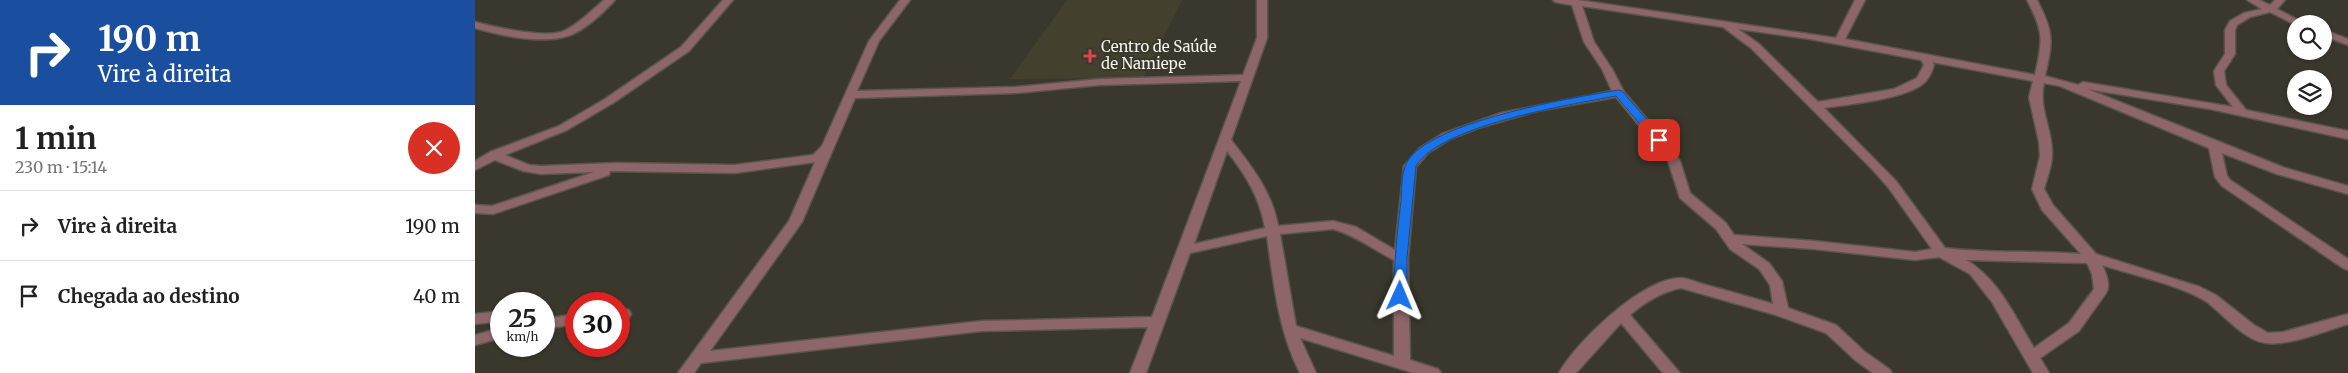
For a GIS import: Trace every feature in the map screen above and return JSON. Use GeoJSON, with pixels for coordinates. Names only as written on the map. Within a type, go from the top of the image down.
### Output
{"type":"FeatureCollection","features":[{"type":"Feature","properties":{"kind":"street"},"geometry":{"type":"LineString","coordinates":[[475,25],[504,33],[559,35],[573,29],[610,0]]}},
{"type":"Feature","properties":{"kind":"street"},"geometry":{"type":"LineString","coordinates":[[475,166],[495,155],[563,128],[609,101],[685,49],[728,0]]}},
{"type":"Feature","properties":{"kind":"street"},"geometry":{"type":"LineString","coordinates":[[686,373],[795,222],[874,41],[905,0]]}},
{"type":"Feature","properties":{"kind":"street"},"geometry":{"type":"LineString","coordinates":[[1138,373],[1226,140],[1262,38],[1262,0]]}},
{"type":"Feature","properties":{"kind":"street"},"geometry":{"type":"LineString","coordinates":[[1558,0],[1839,41],[2039,79],[2141,93],[2348,135]]}},
{"type":"Feature","properties":{"kind":"street"},"geometry":{"type":"LineString","coordinates":[[1597,6],[1609,0]]}},
{"type":"Feature","properties":{"kind":"street"},"geometry":{"type":"LineString","coordinates":[[1839,41],[1860,0]]}},
{"type":"Feature","properties":{"kind":"street"},"geometry":{"type":"LineString","coordinates":[[2031,357],[2075,327],[2101,290],[2099,274],[2091,258],[2047,206],[2038,189],[2045,156],[2044,136],[2037,117],[2035,97],[2047,44],[2046,31],[2032,0]]}},
{"type":"Feature","properties":{"kind":"street"},"geometry":{"type":"LineString","coordinates":[[2251,0],[2287,17]]}},
{"type":"Feature","properties":{"kind":"street"},"geometry":{"type":"LineString","coordinates":[[2241,112],[2221,85],[2219,71],[2230,54],[2233,23],[2239,18],[2272,9],[2280,0]]}},
{"type":"Feature","properties":{"kind":"street"},"geometry":{"type":"LineString","coordinates":[[1576,3],[1589,42],[1607,69],[1619,93],[1674,161],[1685,195],[1721,226],[1729,240],[1764,266],[1777,284],[1781,311]]}},
{"type":"Feature","properties":{"kind":"street"},"geometry":{"type":"LineString","coordinates":[[1728,25],[1755,46],[1892,184],[1941,252],[1975,271],[1997,299],[2041,373]]}},
{"type":"Feature","properties":{"kind":"street"},"geometry":{"type":"LineString","coordinates":[[2332,36],[2348,42]]}},
{"type":"Feature","properties":{"kind":"street"},"geometry":{"type":"LineString","coordinates":[[1815,106],[1893,92],[1911,86],[1921,80],[1927,73],[1929,65],[1925,58]]}},
{"type":"Feature","properties":{"kind":"street"},"geometry":{"type":"LineString","coordinates":[[849,95],[1016,90],[1099,82],[1248,78]]}},
{"type":"Feature","properties":{"kind":"street"},"geometry":{"type":"LineString","coordinates":[[2063,82],[2215,146],[2281,171],[2348,190]]}},
{"type":"Feature","properties":{"kind":"street"},"geometry":{"type":"LineString","coordinates":[[1402,364],[1401,258],[1410,166],[1417,156],[1424,150],[1455,134],[1511,115],[1544,106],[1619,93]]}},
{"type":"Feature","properties":{"kind":"street"},"geometry":{"type":"LineString","coordinates":[[495,155],[533,170],[617,167],[757,168],[817,158],[830,139]]}},
{"type":"Feature","properties":{"kind":"street"},"geometry":{"type":"LineString","coordinates":[[1226,140],[1261,192],[1270,216],[1280,287],[1297,355],[1308,373]]}},
{"type":"Feature","properties":{"kind":"street"},"geometry":{"type":"LineString","coordinates":[[2215,146],[2221,177],[2226,184],[2348,265]]}},
{"type":"Feature","properties":{"kind":"street"},"geometry":{"type":"LineString","coordinates":[[475,209],[493,210],[507,206],[617,167]]}},
{"type":"Feature","properties":{"kind":"street"},"geometry":{"type":"LineString","coordinates":[[1185,250],[1272,231],[1342,226],[1401,258]]}},
{"type":"Feature","properties":{"kind":"street"},"geometry":{"type":"LineString","coordinates":[[1729,240],[1814,244],[1915,256],[1941,252],[1978,256],[2091,258],[2153,275],[2195,290],[2211,298],[2249,329],[2266,338],[2283,337],[2348,319]]}},
{"type":"Feature","properties":{"kind":"street"},"geometry":{"type":"LineString","coordinates":[[1567,373],[1603,331],[1621,314],[1642,298],[1672,283],[1681,283],[1781,311],[1831,329],[1860,356],[1884,373]]}},
{"type":"Feature","properties":{"kind":"street"},"geometry":{"type":"LineString","coordinates":[[1621,314],[1672,373]]}},
{"type":"Feature","properties":{"kind":"street"},"geometry":{"type":"LineString","coordinates":[[475,319],[490,317]]}},
{"type":"Feature","properties":{"kind":"street"},"geometry":{"type":"LineString","coordinates":[[698,358],[982,326],[1158,322]]}},
{"type":"Feature","properties":{"kind":"street"},"geometry":{"type":"LineString","coordinates":[[1291,330],[1433,373]]}},
{"type":"Feature","properties":{"kind":"street"},"geometry":{"type":"LineString","coordinates":[[475,340],[490,334]]}},
{"type":"Feature","properties":{"kind":"shaded area","name":"Centro de Saúde de Namiepe"},"geometry":{"type":"Polygon","coordinates":[[[1067,0],[1182,0],[1143,78],[1010,79],[1067,0]]]}},
{"type":"Feature","properties":{"kind":"place","name":"Centro de Saúde de Namiepe"},"geometry":{"type":"Point","coordinates":[1090,56]}},
{"type":"Feature","properties":{"kind":"route"},"geometry":{"type":"LineString","coordinates":[[1400,296],[1401,258],[1410,166],[1417,156],[1430,146],[1482,123],[1544,106],[1619,93],[1638,118],[1659,140]]}}]}
